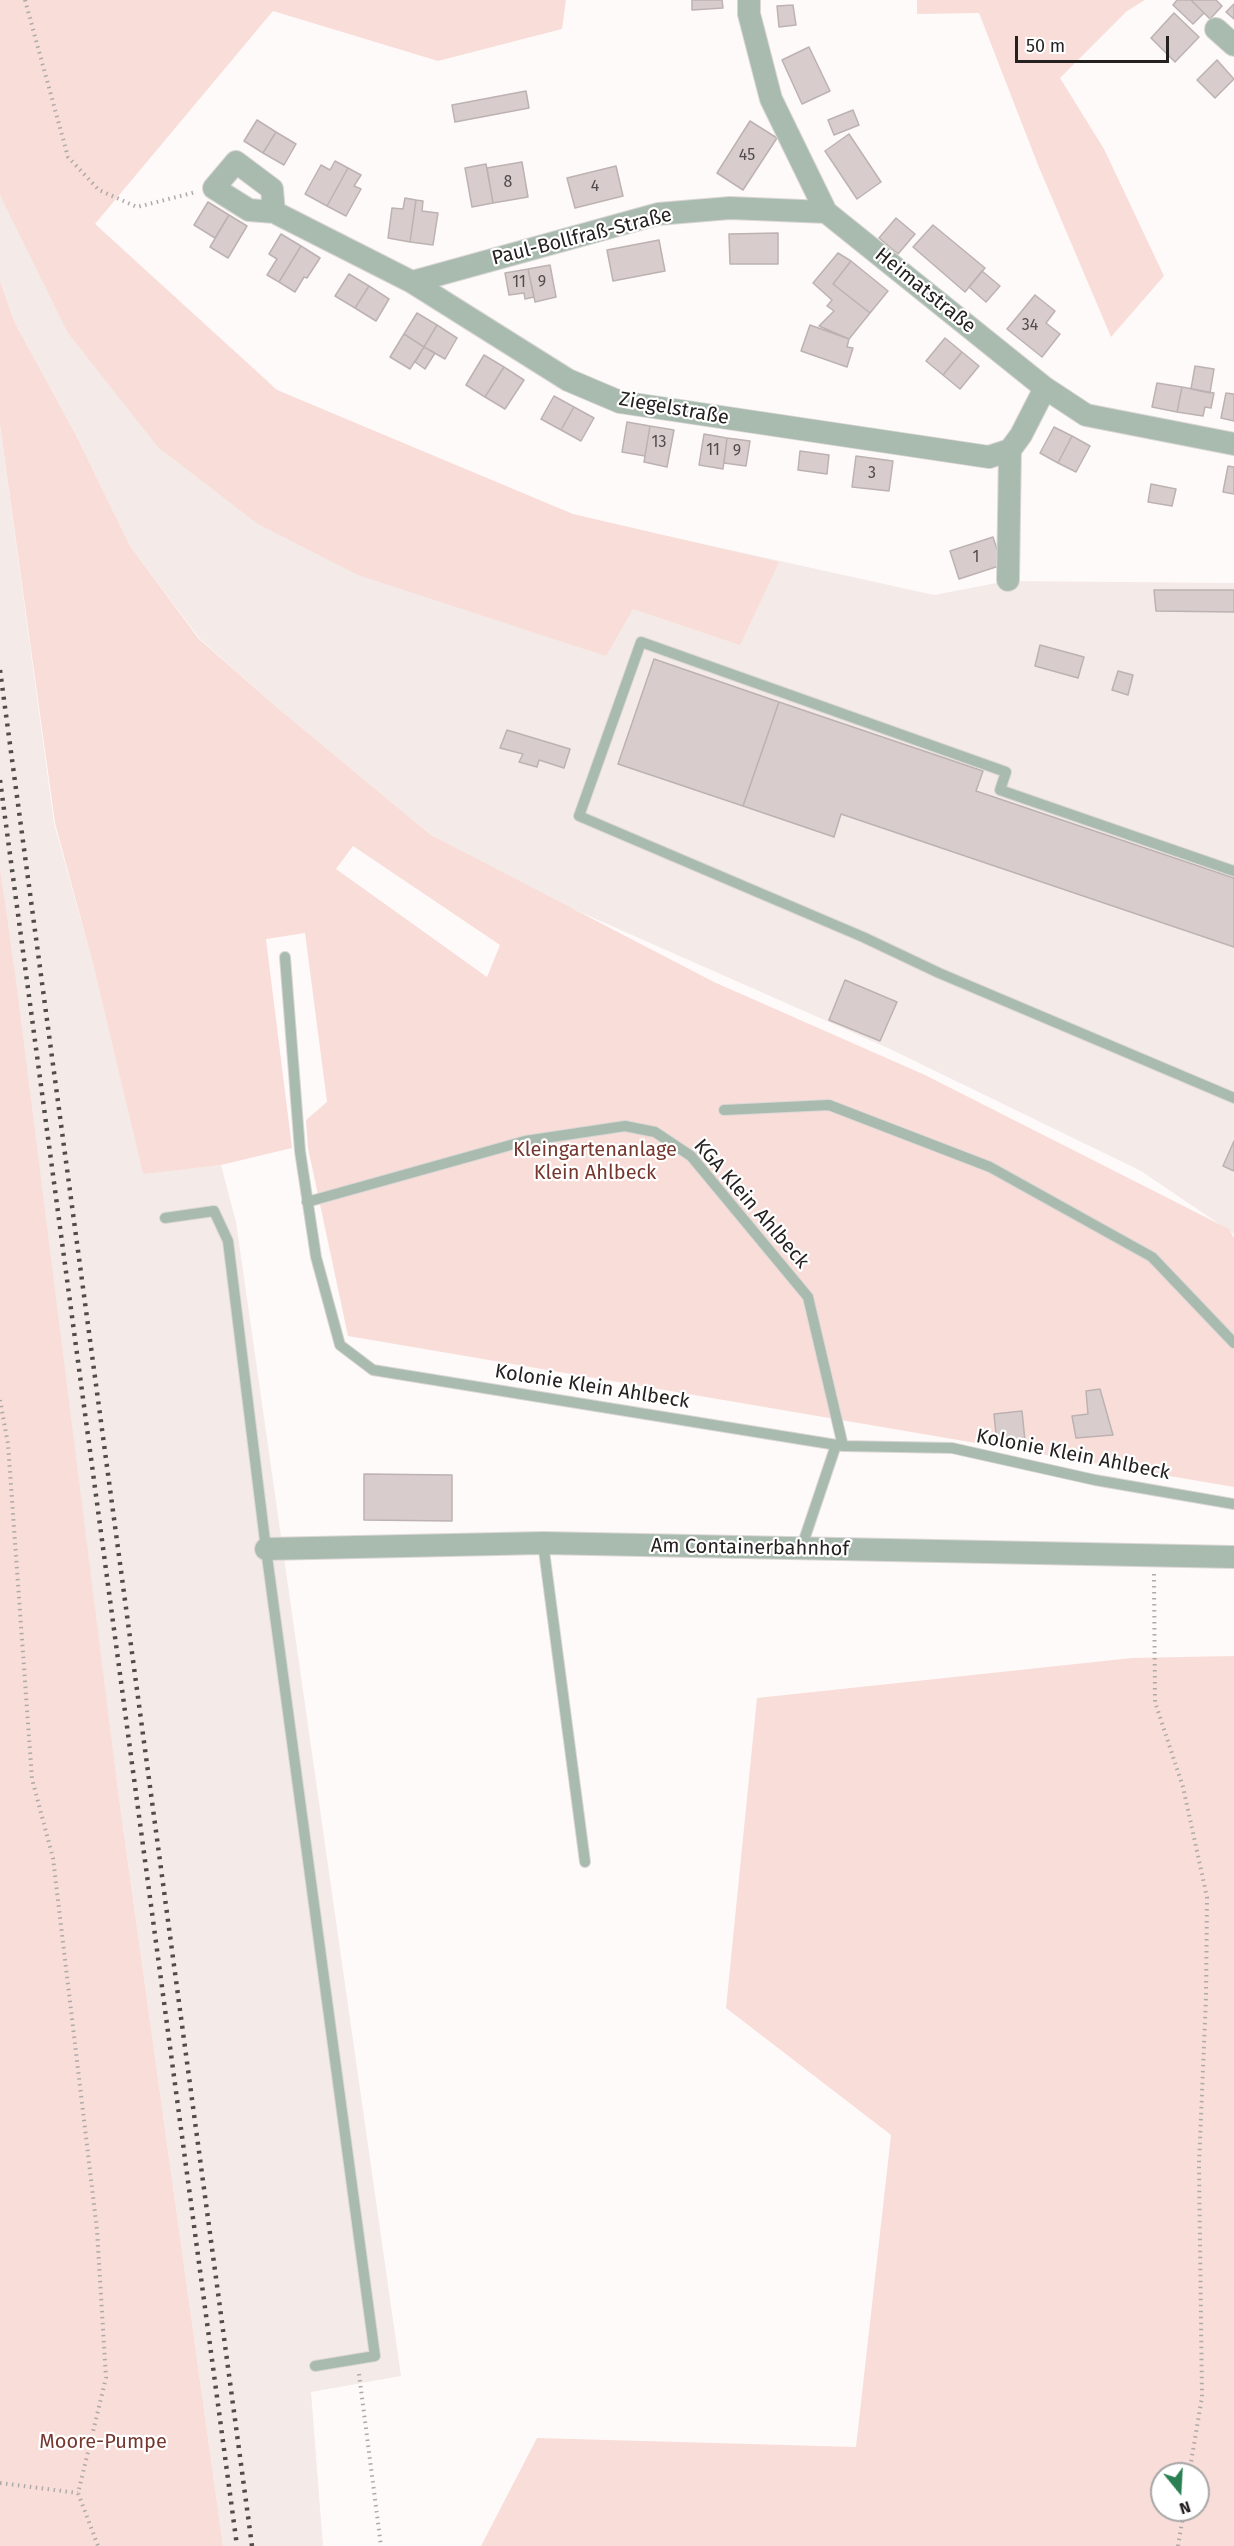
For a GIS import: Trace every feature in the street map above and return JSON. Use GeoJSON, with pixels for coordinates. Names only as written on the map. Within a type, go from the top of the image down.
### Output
{"type":"FeatureCollection","features":[{"type":"Feature","properties":{"kind":"street","name":"Heimatstraße"},"geometry":{"type":"LineString","coordinates":[[749,0],[750,14],[771,99],[826,212],[1045,388],[1086,415],[1234,444]]}},
{"type":"Feature","properties":{"kind":"street"},"geometry":{"type":"LineString","coordinates":[[1216,29],[1234,45]]}},
{"type":"Feature","properties":{"kind":"street"},"geometry":{"type":"LineString","coordinates":[[214,188],[236,162],[272,189],[274,212]]}},
{"type":"Feature","properties":{"kind":"street","name":"Ziegelstraße"},"geometry":{"type":"LineString","coordinates":[[214,188],[249,210],[274,212],[412,282],[568,380],[620,402],[989,457],[1010,450]]}},
{"type":"Feature","properties":{"kind":"street","name":"Paul-Bollfraß-Straße"},"geometry":{"type":"LineString","coordinates":[[412,282],[658,214],[730,208],[826,212]]}},
{"type":"Feature","properties":{"kind":"street"},"geometry":{"type":"LineString","coordinates":[[1008,580],[1010,450],[1021,435],[1045,388]]}},
{"type":"Feature","properties":{"kind":"street","name":"Am Containerbahnhof"},"geometry":{"type":"LineString","coordinates":[[266,1549],[543,1543],[1234,1557]]}},
{"type":"Feature","properties":{"kind":"lane"},"geometry":{"type":"LineString","coordinates":[[1234,871],[1000,790],[1006,772],[641,642],[579,816],[863,937],[939,974],[1234,1098]]}},
{"type":"Feature","properties":{"kind":"lane","name":"Kolonie Klein Ahlbeck"},"geometry":{"type":"LineString","coordinates":[[285,957],[300,1150],[316,1257],[340,1345],[373,1370],[840,1445],[952,1448],[1095,1480],[1234,1504]]}},
{"type":"Feature","properties":{"kind":"lane"},"geometry":{"type":"LineString","coordinates":[[724,1110],[829,1105],[990,1167],[1152,1257],[1234,1342]]}},
{"type":"Feature","properties":{"kind":"lane","name":"KGA Klein Ahlbeck"},"geometry":{"type":"LineString","coordinates":[[308,1202],[525,1141],[625,1126],[655,1132],[691,1156],[808,1297],[840,1445]]}},
{"type":"Feature","properties":{"kind":"lane"},"geometry":{"type":"LineString","coordinates":[[165,1218],[214,1211],[228,1241],[266,1549],[375,2356],[315,2366]]}},
{"type":"Feature","properties":{"kind":"lane"},"geometry":{"type":"LineString","coordinates":[[801,1549],[840,1445]]}},
{"type":"Feature","properties":{"kind":"lane"},"geometry":{"type":"LineString","coordinates":[[543,1543],[585,1863]]}},
{"type":"Feature","properties":{"kind":"path"},"geometry":{"type":"LineString","coordinates":[[25,0],[68,156],[99,190],[137,207],[214,188]]}},
{"type":"Feature","properties":{"kind":"path"},"geometry":{"type":"LineString","coordinates":[[0,1400],[8,1444],[32,1779],[53,1858],[97,2230],[106,2378],[78,2493],[98,2546]]}},
{"type":"Feature","properties":{"kind":"path"},"geometry":{"type":"LineString","coordinates":[[1154,1555],[1155,1702],[1184,1788],[1207,1897],[1206,1997],[1199,2164],[1202,2397],[1192,2462]]}},
{"type":"Feature","properties":{"kind":"path"},"geometry":{"type":"LineString","coordinates":[[357,2359],[381,2546]]}},
{"type":"Feature","properties":{"kind":"path"},"geometry":{"type":"LineString","coordinates":[[0,2483],[78,2493]]}},
{"type":"Feature","properties":{"kind":"path"},"geometry":{"type":"LineString","coordinates":[[1178,2546],[1182,2522]]}},
{"type":"Feature","properties":{"kind":"shaded area"},"geometry":{"type":"Polygon","coordinates":[[[0,190],[95,224],[277,390],[572,515],[934,595],[1007,581],[1234,583],[1234,1234],[1141,1171],[890,1049],[555,901],[431,835],[280,710],[200,639],[130,546],[76,435],[15,323],[0,281],[0,190]]]}},
{"type":"Feature","properties":{"kind":"shaded area"},"geometry":{"type":"Polygon","coordinates":[[[0,425],[54,823],[93,964],[143,1173],[221,1165],[236,1222],[401,2376],[311,2392],[323,2546],[223,2546],[119,1798],[0,868],[0,425]]]}},
{"type":"Feature","properties":{"kind":"green space"},"geometry":{"type":"Polygon","coordinates":[[[0,0],[566,0],[562,29],[438,61],[273,11],[95,224],[277,390],[573,514],[779,562],[740,645],[633,609],[606,656],[358,575],[258,524],[158,447],[68,333],[0,195],[0,0]]]}},
{"type":"Feature","properties":{"kind":"green space"},"geometry":{"type":"Polygon","coordinates":[[[917,0],[1145,0],[1127,11],[1060,78],[1104,149],[1164,276],[1111,337],[1038,165],[979,13],[917,14],[917,0]]]}},
{"type":"Feature","properties":{"kind":"green space","name":"Kleingartenanlage Klein Ahlbeck"},"geometry":{"type":"Polygon","coordinates":[[[0,281],[15,323],[76,435],[130,546],[199,639],[280,710],[431,835],[714,982],[925,1075],[1229,1229],[1234,1238],[1234,1487],[348,1336],[308,1148],[306,1120],[327,1102],[305,933],[266,939],[292,1148],[221,1165],[143,1174],[93,964],[55,823],[0,425],[0,281]],[[353,846],[336,869],[487,977],[500,945],[353,846]]]}},
{"type":"Feature","properties":{"kind":"green space","name":"Moore-Pumpe"},"geometry":{"type":"Polygon","coordinates":[[[0,868],[119,1798],[223,2546],[0,2546],[0,868]]]}},
{"type":"Feature","properties":{"kind":"green space"},"geometry":{"type":"Polygon","coordinates":[[[1234,1656],[1234,2546],[481,2546],[537,2438],[856,2447],[891,2135],[726,2008],[757,1698],[1132,1658],[1234,1656]]]}},
{"type":"Feature","properties":{"kind":"building"},"geometry":{"type":"Polygon","coordinates":[[[692,0],[722,0],[723,8],[692,10],[692,0]]]}},
{"type":"Feature","properties":{"kind":"building"},"geometry":{"type":"Polygon","coordinates":[[[1177,0],[1191,0],[1204,13],[1193,24],[1173,5],[1177,0]]]}},
{"type":"Feature","properties":{"kind":"building"},"geometry":{"type":"Polygon","coordinates":[[[1191,0],[1216,0],[1222,6],[1210,19],[1191,0]]]}},
{"type":"Feature","properties":{"kind":"building"},"geometry":{"type":"Polygon","coordinates":[[[1234,4],[1234,19],[1226,12],[1234,4]]]}},
{"type":"Feature","properties":{"kind":"building"},"geometry":{"type":"Polygon","coordinates":[[[793,5],[796,25],[779,27],[777,6],[793,5]]]}},
{"type":"Feature","properties":{"kind":"building"},"geometry":{"type":"Polygon","coordinates":[[[1174,13],[1199,37],[1175,62],[1151,38],[1174,13]]]}},
{"type":"Feature","properties":{"kind":"building"},"geometry":{"type":"Polygon","coordinates":[[[809,47],[830,91],[802,104],[782,60],[809,47]]]}},
{"type":"Feature","properties":{"kind":"building"},"geometry":{"type":"Polygon","coordinates":[[[1217,60],[1234,79],[1215,98],[1197,80],[1217,60]]]}},
{"type":"Feature","properties":{"kind":"building"},"geometry":{"type":"Polygon","coordinates":[[[526,91],[529,108],[455,122],[452,105],[526,91]]]}},
{"type":"Feature","properties":{"kind":"building"},"geometry":{"type":"Polygon","coordinates":[[[853,110],[859,125],[834,135],[828,120],[853,110]]]}},
{"type":"Feature","properties":{"kind":"building"},"geometry":{"type":"Polygon","coordinates":[[[257,120],[276,132],[263,153],[244,141],[257,120]]]}},
{"type":"Feature","properties":{"kind":"building"},"geometry":{"type":"Polygon","coordinates":[[[750,121],[777,138],[743,190],[717,173],[750,121]]]}},
{"type":"Feature","properties":{"kind":"building"},"geometry":{"type":"Polygon","coordinates":[[[276,132],[296,144],[284,165],[263,153],[276,132]]]}},
{"type":"Feature","properties":{"kind":"building"},"geometry":{"type":"Polygon","coordinates":[[[849,134],[881,182],[857,199],[825,151],[849,134]]]}},
{"type":"Feature","properties":{"kind":"building"},"geometry":{"type":"Polygon","coordinates":[[[335,161],[348,168],[327,206],[305,194],[321,165],[330,170],[335,161]]]}},
{"type":"Feature","properties":{"kind":"building"},"geometry":{"type":"Polygon","coordinates":[[[522,162],[528,197],[493,203],[487,168],[522,162]]]}},
{"type":"Feature","properties":{"kind":"building"},"geometry":{"type":"Polygon","coordinates":[[[486,164],[493,203],[472,207],[465,168],[486,164]]]}},
{"type":"Feature","properties":{"kind":"building"},"geometry":{"type":"Polygon","coordinates":[[[616,166],[623,196],[575,208],[567,178],[616,166]]]}},
{"type":"Feature","properties":{"kind":"building"},"geometry":{"type":"Polygon","coordinates":[[[348,168],[361,175],[354,186],[361,189],[346,216],[327,206],[348,168]]]}},
{"type":"Feature","properties":{"kind":"building"},"geometry":{"type":"Polygon","coordinates":[[[405,198],[416,200],[410,242],[388,238],[392,208],[403,209],[405,198]]]}},
{"type":"Feature","properties":{"kind":"building"},"geometry":{"type":"Polygon","coordinates":[[[416,200],[423,201],[422,211],[438,213],[433,245],[410,242],[416,200]]]}},
{"type":"Feature","properties":{"kind":"building"},"geometry":{"type":"Polygon","coordinates":[[[208,202],[229,215],[215,238],[194,225],[208,202]]]}},
{"type":"Feature","properties":{"kind":"building"},"geometry":{"type":"Polygon","coordinates":[[[229,215],[247,226],[228,258],[210,247],[229,215]]]}},
{"type":"Feature","properties":{"kind":"building"},"geometry":{"type":"Polygon","coordinates":[[[896,218],[915,234],[898,254],[879,238],[896,218]]]}},
{"type":"Feature","properties":{"kind":"building"},"geometry":{"type":"Polygon","coordinates":[[[933,225],[985,268],[965,292],[913,247],[933,225]]]}},
{"type":"Feature","properties":{"kind":"building"},"geometry":{"type":"Polygon","coordinates":[[[778,233],[778,264],[730,264],[729,234],[778,233]]]}},
{"type":"Feature","properties":{"kind":"building"},"geometry":{"type":"Polygon","coordinates":[[[281,234],[301,246],[279,282],[267,275],[277,259],[269,254],[281,234]]]}},
{"type":"Feature","properties":{"kind":"building"},"geometry":{"type":"Polygon","coordinates":[[[659,240],[665,271],[613,281],[607,250],[659,240]]]}},
{"type":"Feature","properties":{"kind":"building"},"geometry":{"type":"Polygon","coordinates":[[[301,246],[320,258],[295,292],[279,282],[301,246]]]}},
{"type":"Feature","properties":{"kind":"building"},"geometry":{"type":"Polygon","coordinates":[[[838,253],[851,261],[833,284],[870,313],[849,339],[819,326],[834,311],[827,306],[832,300],[813,283],[838,253]]]}},
{"type":"Feature","properties":{"kind":"building"},"geometry":{"type":"Polygon","coordinates":[[[851,261],[888,291],[870,313],[833,284],[851,261]]]}},
{"type":"Feature","properties":{"kind":"building"},"geometry":{"type":"Polygon","coordinates":[[[550,265],[556,297],[535,302],[528,269],[550,265]]]}},
{"type":"Feature","properties":{"kind":"building"},"geometry":{"type":"Polygon","coordinates":[[[528,269],[534,297],[525,299],[524,293],[509,295],[505,273],[528,269]]]}},
{"type":"Feature","properties":{"kind":"building"},"geometry":{"type":"Polygon","coordinates":[[[982,271],[1000,286],[986,302],[969,287],[982,271]]]}},
{"type":"Feature","properties":{"kind":"building"},"geometry":{"type":"Polygon","coordinates":[[[349,274],[369,286],[355,308],[335,296],[349,274]]]}},
{"type":"Feature","properties":{"kind":"building"},"geometry":{"type":"Polygon","coordinates":[[[369,286],[389,299],[376,321],[355,308],[369,286]]]}},
{"type":"Feature","properties":{"kind":"building"},"geometry":{"type":"Polygon","coordinates":[[[1035,295],[1055,311],[1046,323],[1060,334],[1042,357],[1007,329],[1035,295]]]}},
{"type":"Feature","properties":{"kind":"building"},"geometry":{"type":"Polygon","coordinates":[[[417,313],[437,325],[424,347],[404,334],[417,313]]]}},
{"type":"Feature","properties":{"kind":"building"},"geometry":{"type":"Polygon","coordinates":[[[437,325],[457,338],[445,359],[424,347],[437,325]]]}},
{"type":"Feature","properties":{"kind":"building"},"geometry":{"type":"Polygon","coordinates":[[[810,325],[849,339],[847,347],[853,348],[847,367],[801,351],[810,325]]]}},
{"type":"Feature","properties":{"kind":"building"},"geometry":{"type":"Polygon","coordinates":[[[404,334],[424,347],[410,369],[390,357],[404,334]]]}},
{"type":"Feature","properties":{"kind":"building"},"geometry":{"type":"Polygon","coordinates":[[[945,338],[962,352],[943,375],[926,361],[945,338]]]}},
{"type":"Feature","properties":{"kind":"building"},"geometry":{"type":"Polygon","coordinates":[[[424,347],[435,353],[425,369],[415,362],[424,347]]]}},
{"type":"Feature","properties":{"kind":"building"},"geometry":{"type":"Polygon","coordinates":[[[962,352],[979,366],[960,389],[943,375],[962,352]]]}},
{"type":"Feature","properties":{"kind":"building"},"geometry":{"type":"Polygon","coordinates":[[[484,355],[504,367],[485,397],[466,385],[484,355]]]}},
{"type":"Feature","properties":{"kind":"building"},"geometry":{"type":"Polygon","coordinates":[[[1195,366],[1214,369],[1210,393],[1191,389],[1195,366]]]}},
{"type":"Feature","properties":{"kind":"building"},"geometry":{"type":"Polygon","coordinates":[[[504,367],[524,380],[505,409],[485,397],[504,367]]]}},
{"type":"Feature","properties":{"kind":"building"},"geometry":{"type":"Polygon","coordinates":[[[1157,383],[1182,387],[1177,412],[1152,407],[1157,383]]]}},
{"type":"Feature","properties":{"kind":"building"},"geometry":{"type":"Polygon","coordinates":[[[1182,387],[1214,393],[1211,408],[1205,407],[1203,416],[1177,412],[1182,387]]]}},
{"type":"Feature","properties":{"kind":"building"},"geometry":{"type":"Polygon","coordinates":[[[1226,393],[1234,394],[1234,421],[1221,418],[1226,393]]]}},
{"type":"Feature","properties":{"kind":"building"},"geometry":{"type":"Polygon","coordinates":[[[554,396],[574,407],[561,430],[541,419],[554,396]]]}},
{"type":"Feature","properties":{"kind":"building"},"geometry":{"type":"Polygon","coordinates":[[[574,407],[594,418],[581,441],[561,430],[574,407]]]}},
{"type":"Feature","properties":{"kind":"building"},"geometry":{"type":"Polygon","coordinates":[[[627,422],[650,426],[645,456],[622,452],[627,422]]]}},
{"type":"Feature","properties":{"kind":"building"},"geometry":{"type":"Polygon","coordinates":[[[650,426],[674,430],[667,467],[644,462],[650,426]]]}},
{"type":"Feature","properties":{"kind":"building"},"geometry":{"type":"Polygon","coordinates":[[[1054,427],[1072,436],[1058,463],[1040,453],[1054,427]]]}},
{"type":"Feature","properties":{"kind":"building"},"geometry":{"type":"Polygon","coordinates":[[[704,434],[727,438],[723,469],[699,465],[704,434]]]}},
{"type":"Feature","properties":{"kind":"building"},"geometry":{"type":"Polygon","coordinates":[[[1072,436],[1090,446],[1076,472],[1058,463],[1072,436]]]}},
{"type":"Feature","properties":{"kind":"building"},"geometry":{"type":"Polygon","coordinates":[[[727,438],[750,441],[746,466],[724,463],[727,438]]]}},
{"type":"Feature","properties":{"kind":"building"},"geometry":{"type":"Polygon","coordinates":[[[800,451],[829,455],[827,474],[798,470],[800,451]]]}},
{"type":"Feature","properties":{"kind":"building"},"geometry":{"type":"Polygon","coordinates":[[[856,456],[893,461],[889,491],[852,487],[856,456]]]}},
{"type":"Feature","properties":{"kind":"building"},"geometry":{"type":"Polygon","coordinates":[[[1228,466],[1234,467],[1234,494],[1223,492],[1228,466]]]}},
{"type":"Feature","properties":{"kind":"building"},"geometry":{"type":"Polygon","coordinates":[[[1151,484],[1176,489],[1172,506],[1148,502],[1151,484]]]}},
{"type":"Feature","properties":{"kind":"building"},"geometry":{"type":"Polygon","coordinates":[[[993,537],[1002,565],[959,579],[950,551],[993,537]]]}},
{"type":"Feature","properties":{"kind":"building"},"geometry":{"type":"Polygon","coordinates":[[[1154,590],[1234,590],[1234,612],[1156,611],[1154,590]]]}},
{"type":"Feature","properties":{"kind":"building"},"geometry":{"type":"Polygon","coordinates":[[[1040,645],[1084,657],[1078,678],[1035,666],[1040,645]]]}},
{"type":"Feature","properties":{"kind":"building"},"geometry":{"type":"Polygon","coordinates":[[[654,659],[779,702],[743,806],[618,764],[654,659]]]}},
{"type":"Feature","properties":{"kind":"building"},"geometry":{"type":"Polygon","coordinates":[[[1118,671],[1133,675],[1128,695],[1112,690],[1118,671]]]}},
{"type":"Feature","properties":{"kind":"building"},"geometry":{"type":"Polygon","coordinates":[[[779,702],[983,771],[976,791],[1234,878],[1234,947],[841,814],[834,837],[743,806],[779,702]]]}},
{"type":"Feature","properties":{"kind":"building"},"geometry":{"type":"Polygon","coordinates":[[[507,730],[570,749],[564,768],[539,760],[537,767],[519,762],[523,754],[500,748],[507,730]]]}},
{"type":"Feature","properties":{"kind":"building"},"geometry":{"type":"Polygon","coordinates":[[[845,980],[897,1002],[880,1041],[829,1020],[845,980]]]}},
{"type":"Feature","properties":{"kind":"building"},"geometry":{"type":"Polygon","coordinates":[[[1234,1141],[1234,1171],[1223,1166],[1234,1141]]]}},
{"type":"Feature","properties":{"kind":"building"},"geometry":{"type":"Polygon","coordinates":[[[1100,1389],[1113,1435],[1076,1438],[1072,1416],[1088,1414],[1086,1391],[1100,1389]]]}},
{"type":"Feature","properties":{"kind":"building"},"geometry":{"type":"Polygon","coordinates":[[[1022,1411],[1025,1441],[997,1444],[994,1414],[1022,1411]]]}},
{"type":"Feature","properties":{"kind":"building"},"geometry":{"type":"Polygon","coordinates":[[[364,1474],[452,1475],[452,1521],[364,1520],[364,1474]]]}},
{"type":"Feature","properties":{"kind":"railway"},"geometry":{"type":"LineString","coordinates":[[0,670],[252,2546]]}},
{"type":"Feature","properties":{"kind":"railway"},"geometry":{"type":"LineString","coordinates":[[0,780],[237,2546]]}}]}
